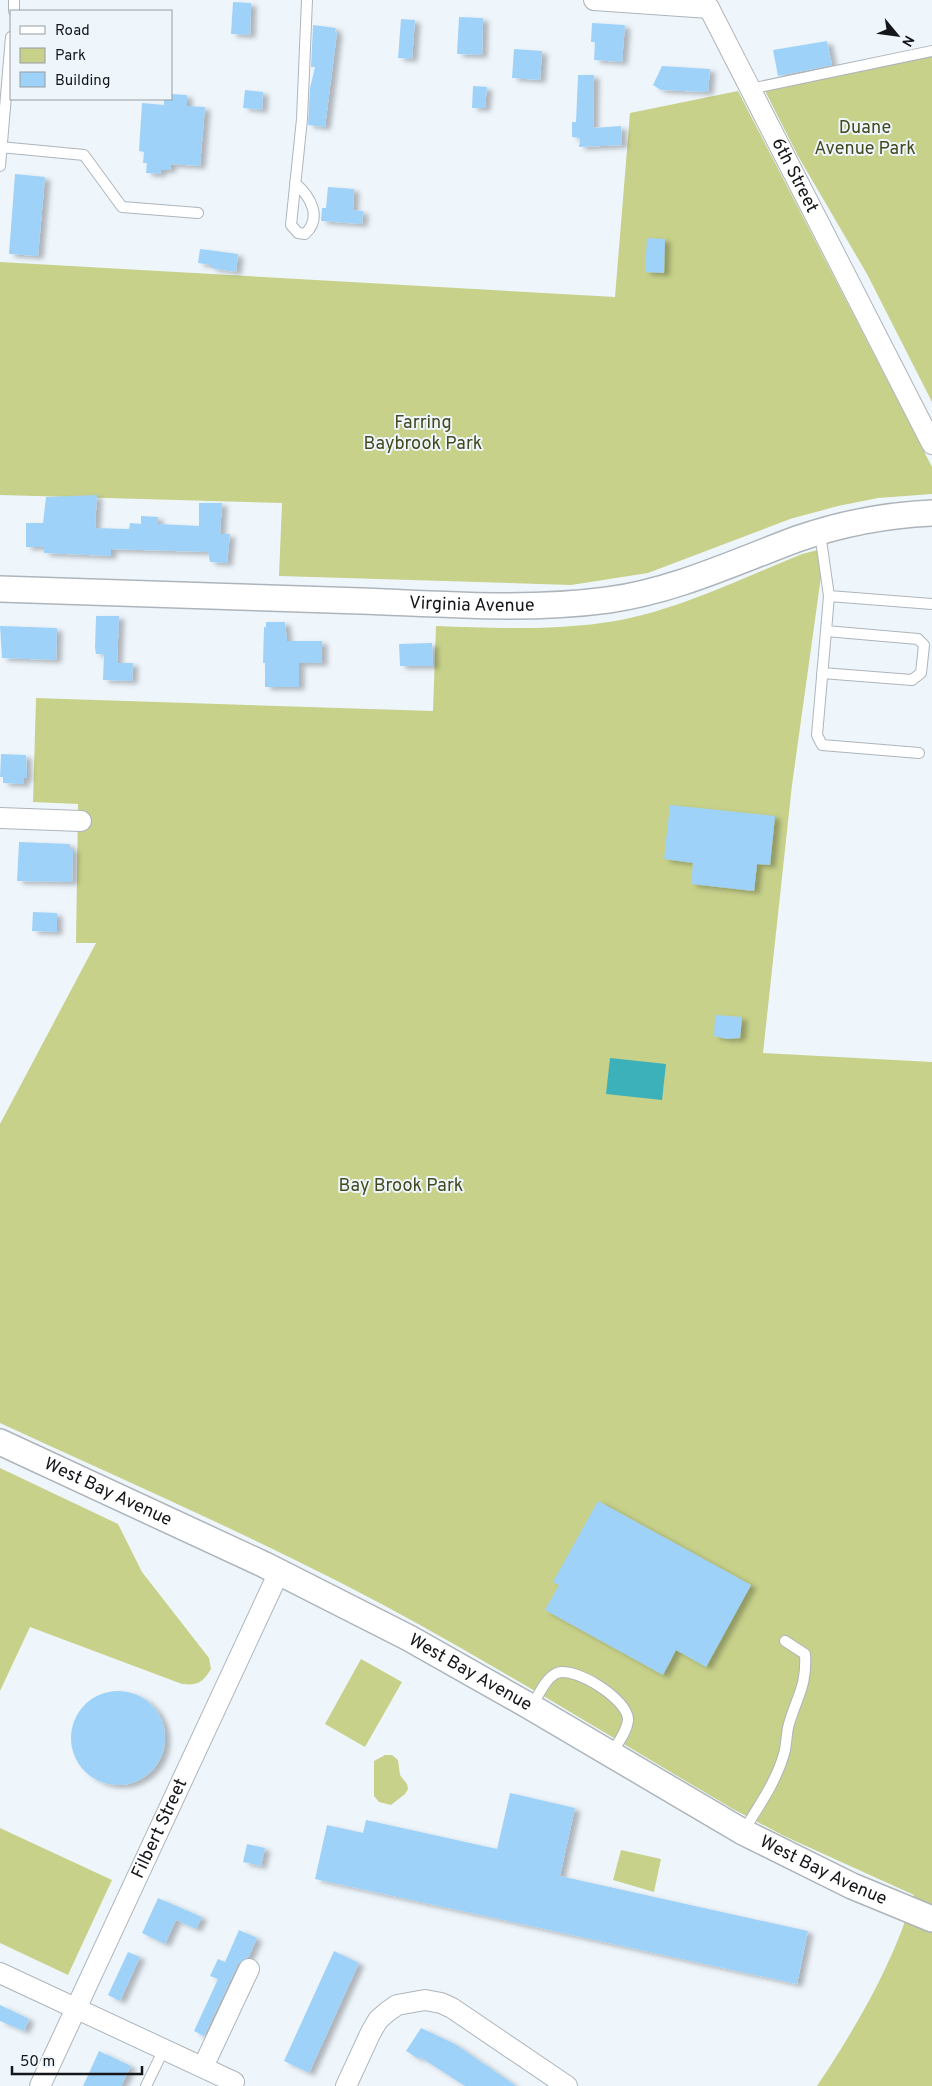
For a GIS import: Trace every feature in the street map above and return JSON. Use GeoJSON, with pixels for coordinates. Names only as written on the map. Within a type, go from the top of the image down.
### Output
{"type":"FeatureCollection","features":[{"type":"Feature","properties":{"kind":"street","name":"6th Street"},"geometry":{"type":"LineString","coordinates":[[594,0],[710,4],[750,89],[932,444]]}},
{"type":"Feature","properties":{"kind":"street","name":"Virginia Avenue"},"geometry":{"type":"LineString","coordinates":[[0,589],[457,604],[572,605],[611,600],[681,584],[820,533],[879,518],[932,513]]}},
{"type":"Feature","properties":{"kind":"street"},"geometry":{"type":"LineString","coordinates":[[0,818],[82,821]]}},
{"type":"Feature","properties":{"kind":"street","name":"West Bay Avenue"},"geometry":{"type":"LineString","coordinates":[[0,1442],[279,1572],[409,1638],[531,1707],[742,1832],[852,1886],[932,1919]]}},
{"type":"Feature","properties":{"kind":"street","name":"Filbert Street"},"geometry":{"type":"LineString","coordinates":[[40,2086],[279,1572]]}},
{"type":"Feature","properties":{"kind":"street"},"geometry":{"type":"LineString","coordinates":[[203,2067],[249,1969]]}},
{"type":"Feature","properties":{"kind":"street"},"geometry":{"type":"LineString","coordinates":[[0,1973],[234,2082]]}},
{"type":"Feature","properties":{"kind":"street"},"geometry":{"type":"LineString","coordinates":[[346,2086],[378,2020],[397,2005],[425,2000],[441,2003],[452,2008],[567,2086]]}},
{"type":"Feature","properties":{"kind":"lane"},"geometry":{"type":"LineString","coordinates":[[295,183],[302,119],[307,0]]}},
{"type":"Feature","properties":{"kind":"lane"},"geometry":{"type":"LineString","coordinates":[[0,166],[10,48]]}},
{"type":"Feature","properties":{"kind":"lane"},"geometry":{"type":"LineString","coordinates":[[750,89],[932,51]]}},
{"type":"Feature","properties":{"kind":"lane"},"geometry":{"type":"LineString","coordinates":[[1,147],[84,155],[122,207],[198,213]]}},
{"type":"Feature","properties":{"kind":"lane"},"geometry":{"type":"LineString","coordinates":[[820,533],[829,596],[817,735],[822,745],[919,753]]}},
{"type":"Feature","properties":{"kind":"lane"},"geometry":{"type":"LineString","coordinates":[[829,596],[932,604]]}},
{"type":"Feature","properties":{"kind":"lane"},"geometry":{"type":"LineString","coordinates":[[822,673],[912,680],[921,673],[924,646],[918,639],[826,631]]}},
{"type":"Feature","properties":{"kind":"lane"},"geometry":{"type":"LineString","coordinates":[[742,1832],[778,1772],[785,1752],[788,1725],[802,1692],[806,1671],[805,1654],[785,1641]]}},
{"type":"Feature","properties":{"kind":"lane"},"geometry":{"type":"LineString","coordinates":[[531,1707],[548,1680],[556,1673],[577,1674],[617,1698],[626,1707],[628,1719],[626,1730],[611,1754]]}},
{"type":"Feature","properties":{"kind":"lane"},"geometry":{"type":"LineString","coordinates":[[146,2086],[164,2049]]}},
{"type":"Feature","properties":{"kind":"green space","name":"Duane Avenue Park"},"geometry":{"type":"Polygon","coordinates":[[[932,56],[932,402],[867,274],[798,156],[763,87],[932,56]]]}},
{"type":"Feature","properties":{"kind":"green space","name":"Farring Baybrook Park"},"geometry":{"type":"Polygon","coordinates":[[[738,91],[932,467],[932,494],[878,498],[838,506],[790,519],[648,573],[571,585],[279,576],[282,503],[0,495],[0,262],[615,297],[630,113],[738,91]]]}},
{"type":"Feature","properties":{"kind":"green space","name":"Bay Brook Park"},"geometry":{"type":"Polygon","coordinates":[[[825,548],[792,785],[763,1053],[932,1062],[932,2086],[817,2086],[873,1994],[896,1946],[914,1895],[784,1836],[733,1809],[499,1670],[369,1597],[212,1520],[0,1423],[0,1124],[96,943],[76,943],[78,804],[33,802],[36,698],[433,711],[436,626],[548,628],[615,621],[663,609],[733,583],[802,554],[825,548]]]}},
{"type":"Feature","properties":{"kind":"green space"},"geometry":{"type":"Polygon","coordinates":[[[0,1468],[118,1524],[142,1572],[209,1658],[211,1669],[203,1680],[196,1684],[182,1684],[30,1627],[0,1691],[0,1468]]]}},
{"type":"Feature","properties":{"kind":"green space"},"geometry":{"type":"Polygon","coordinates":[[[361,1659],[402,1682],[365,1747],[325,1724],[361,1659]]]}},
{"type":"Feature","properties":{"kind":"green space"},"geometry":{"type":"Polygon","coordinates":[[[385,1755],[392,1755],[398,1760],[400,1775],[407,1784],[408,1789],[405,1794],[391,1805],[379,1802],[374,1796],[374,1761],[385,1755]]]}},
{"type":"Feature","properties":{"kind":"green space"},"geometry":{"type":"Polygon","coordinates":[[[0,1828],[112,1880],[68,1975],[0,1943],[0,1828]]]}},
{"type":"Feature","properties":{"kind":"green space"},"geometry":{"type":"Polygon","coordinates":[[[621,1850],[661,1859],[654,1892],[613,1880],[621,1850]]]}},
{"type":"Feature","properties":{"kind":"water"},"geometry":{"type":"Polygon","coordinates":[[[610,1058],[666,1064],[662,1100],[606,1094],[610,1058]]]}},
{"type":"Feature","properties":{"kind":"building"},"geometry":{"type":"Polygon","coordinates":[[[233,2],[251,3],[250,35],[231,34],[233,2]]]}},
{"type":"Feature","properties":{"kind":"building"},"geometry":{"type":"Polygon","coordinates":[[[459,17],[483,18],[482,55],[457,54],[459,17]]]}},
{"type":"Feature","properties":{"kind":"building"},"geometry":{"type":"Polygon","coordinates":[[[401,19],[415,20],[412,59],[398,58],[401,19]]]}},
{"type":"Feature","properties":{"kind":"building"},"geometry":{"type":"Polygon","coordinates":[[[592,23],[625,25],[622,62],[594,60],[595,42],[591,42],[592,23]]]}},
{"type":"Feature","properties":{"kind":"building"},"geometry":{"type":"Polygon","coordinates":[[[313,25],[336,28],[335,32],[337,32],[325,127],[308,125],[310,88],[315,67],[311,67],[313,25]]]}},
{"type":"Feature","properties":{"kind":"building"},"geometry":{"type":"Polygon","coordinates":[[[827,41],[832,65],[778,76],[773,50],[827,41]]]}},
{"type":"Feature","properties":{"kind":"building"},"geometry":{"type":"Polygon","coordinates":[[[514,49],[542,51],[540,80],[512,78],[514,49]]]}},
{"type":"Feature","properties":{"kind":"building"},"geometry":{"type":"Polygon","coordinates":[[[662,66],[710,69],[708,92],[661,90],[653,85],[662,66]]]}},
{"type":"Feature","properties":{"kind":"building"},"geometry":{"type":"Polygon","coordinates":[[[578,75],[594,75],[593,128],[621,126],[622,145],[579,147],[580,138],[572,137],[572,122],[576,122],[578,75]]]}},
{"type":"Feature","properties":{"kind":"building"},"geometry":{"type":"Polygon","coordinates":[[[473,86],[487,87],[485,108],[472,108],[473,86]]]}},
{"type":"Feature","properties":{"kind":"building"},"geometry":{"type":"Polygon","coordinates":[[[245,90],[263,92],[262,110],[243,108],[245,90]]]}},
{"type":"Feature","properties":{"kind":"building"},"geometry":{"type":"Polygon","coordinates":[[[172,94],[187,95],[187,106],[205,107],[200,166],[171,164],[170,170],[161,170],[160,174],[146,173],[147,163],[143,163],[144,152],[139,151],[142,103],[164,105],[164,100],[172,100],[172,94]]]}},
{"type":"Feature","properties":{"kind":"building"},"geometry":{"type":"Polygon","coordinates":[[[15,174],[45,177],[38,256],[9,254],[15,174]]]}},
{"type":"Feature","properties":{"kind":"building"},"geometry":{"type":"Polygon","coordinates":[[[328,187],[354,189],[353,210],[363,211],[362,224],[321,221],[322,208],[326,208],[328,187]]]}},
{"type":"Feature","properties":{"kind":"building"},"geometry":{"type":"Polygon","coordinates":[[[647,238],[665,239],[664,273],[645,272],[647,238]]]}},
{"type":"Feature","properties":{"kind":"building"},"geometry":{"type":"Polygon","coordinates":[[[200,249],[238,254],[236,272],[211,268],[211,265],[198,263],[200,249]]]}},
{"type":"Feature","properties":{"kind":"building"},"geometry":{"type":"Polygon","coordinates":[[[97,495],[95,528],[129,529],[130,523],[141,524],[141,516],[158,517],[158,524],[199,526],[199,503],[222,503],[220,534],[230,534],[227,563],[210,562],[208,552],[111,549],[111,556],[44,553],[44,547],[26,547],[26,523],[43,523],[46,497],[97,495]]]}},
{"type":"Feature","properties":{"kind":"building"},"geometry":{"type":"Polygon","coordinates":[[[96,616],[119,616],[117,663],[133,663],[132,681],[103,680],[104,654],[96,654],[95,648],[96,616]]]}},
{"type":"Feature","properties":{"kind":"building"},"geometry":{"type":"Polygon","coordinates":[[[266,622],[285,622],[287,641],[322,641],[322,663],[299,663],[299,687],[265,687],[265,663],[263,663],[264,627],[266,627],[266,622]]]}},
{"type":"Feature","properties":{"kind":"building"},"geometry":{"type":"Polygon","coordinates":[[[0,626],[57,628],[56,660],[2,658],[0,626]]]}},
{"type":"Feature","properties":{"kind":"building"},"geometry":{"type":"Polygon","coordinates":[[[432,643],[433,666],[400,666],[399,644],[432,643]]]}},
{"type":"Feature","properties":{"kind":"building"},"geometry":{"type":"Polygon","coordinates":[[[1,754],[26,755],[27,778],[24,778],[24,784],[3,783],[3,777],[0,777],[1,754]]]}},
{"type":"Feature","properties":{"kind":"building"},"geometry":{"type":"Polygon","coordinates":[[[670,805],[775,816],[770,865],[757,864],[754,891],[691,884],[693,863],[664,859],[670,805]]]}},
{"type":"Feature","properties":{"kind":"building"},"geometry":{"type":"Polygon","coordinates":[[[19,842],[70,844],[70,849],[73,849],[72,882],[17,881],[19,842]]]}},
{"type":"Feature","properties":{"kind":"building"},"geometry":{"type":"Polygon","coordinates":[[[33,912],[57,913],[57,932],[32,931],[33,912]]]}},
{"type":"Feature","properties":{"kind":"building"},"geometry":{"type":"Polygon","coordinates":[[[715,1015],[742,1017],[740,1038],[727,1039],[714,1036],[715,1015]]]}},
{"type":"Feature","properties":{"kind":"building"},"geometry":{"type":"Polygon","coordinates":[[[598,1501],[751,1585],[706,1667],[676,1650],[663,1675],[545,1610],[559,1585],[553,1582],[598,1501]]]}},
{"type":"Feature","properties":{"kind":"building"},"geometry":{"type":"Polygon","coordinates":[[[118,1691],[136,1694],[152,1704],[162,1720],[165,1738],[162,1756],[152,1772],[136,1782],[118,1785],[100,1782],[84,1772],[74,1756],[71,1738],[74,1720],[84,1704],[100,1694],[118,1691]]]}},
{"type":"Feature","properties":{"kind":"building"},"geometry":{"type":"Polygon","coordinates":[[[510,1793],[575,1808],[560,1876],[808,1931],[797,1984],[315,1879],[327,1825],[363,1833],[366,1820],[497,1849],[510,1793]]]}},
{"type":"Feature","properties":{"kind":"building"},"geometry":{"type":"Polygon","coordinates":[[[247,1844],[265,1848],[261,1866],[243,1862],[247,1844]]]}},
{"type":"Feature","properties":{"kind":"building"},"geometry":{"type":"Polygon","coordinates":[[[158,1898],[202,1917],[196,1929],[176,1920],[165,1944],[142,1933],[158,1898]]]}},
{"type":"Feature","properties":{"kind":"building"},"geometry":{"type":"Polygon","coordinates":[[[239,1930],[257,1938],[249,1956],[238,1964],[204,2036],[194,2031],[218,1979],[210,1976],[218,1959],[225,1962],[239,1930]]]}},
{"type":"Feature","properties":{"kind":"building"},"geometry":{"type":"Polygon","coordinates":[[[334,1951],[359,1963],[309,2073],[284,2061],[334,1951]]]}},
{"type":"Feature","properties":{"kind":"building"},"geometry":{"type":"Polygon","coordinates":[[[128,1952],[140,1957],[120,2001],[108,1995],[128,1952]]]}},
{"type":"Feature","properties":{"kind":"building"},"geometry":{"type":"Polygon","coordinates":[[[0,2005],[29,2019],[24,2031],[0,2021],[0,2005]]]}},
{"type":"Feature","properties":{"kind":"building"},"geometry":{"type":"Polygon","coordinates":[[[421,2028],[455,2044],[516,2086],[465,2086],[420,2057],[419,2059],[406,2051],[421,2028]]]}},
{"type":"Feature","properties":{"kind":"building"},"geometry":{"type":"Polygon","coordinates":[[[99,2051],[131,2066],[121,2086],[83,2086],[99,2051]]]}}]}
